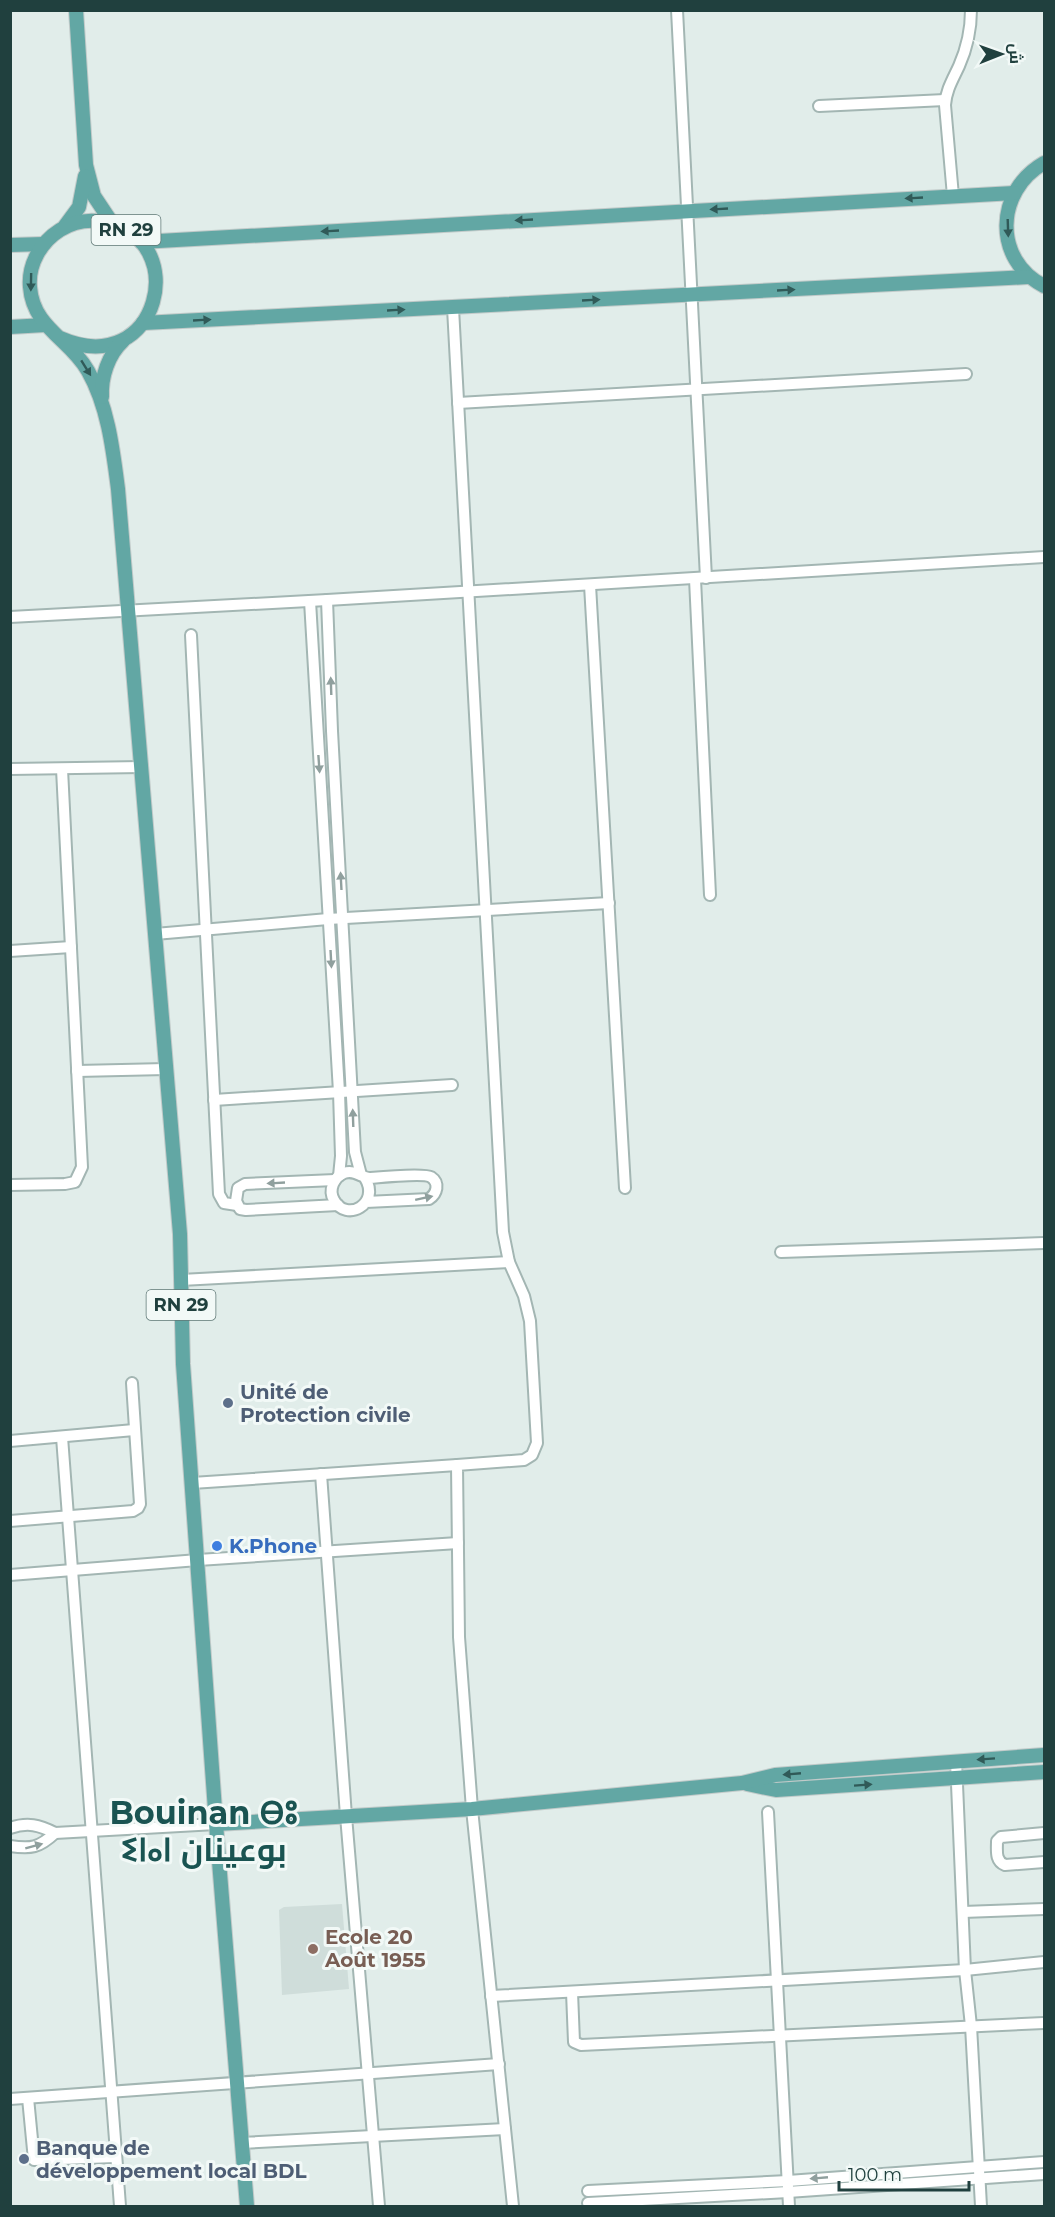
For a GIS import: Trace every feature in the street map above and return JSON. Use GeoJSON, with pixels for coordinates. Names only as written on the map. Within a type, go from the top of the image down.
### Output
{"type":"FeatureCollection","features":[{"type":"Feature","properties":{"kind":"main road","name":"RN 29"},"geometry":{"type":"LineString","coordinates":[[76,10],[86,165],[94,196],[112,223]]}},
{"type":"Feature","properties":{"kind":"main road"},"geometry":{"type":"LineString","coordinates":[[1044,163],[1027,176],[1014,193],[1008,209],[1006,227],[1009,245],[1017,261],[1028,277],[1044,286]]}},
{"type":"Feature","properties":{"kind":"main road","name":"RN 29"},"geometry":{"type":"LineString","coordinates":[[86,165],[79,207],[63,228],[44,244],[36,256],[31,270],[30,285],[37,313],[45,325],[70,347],[87,368],[99,392],[115,469],[180,1234],[183,1364],[216,1824],[247,2206]]}},
{"type":"Feature","properties":{"kind":"main road"},"geometry":{"type":"LineString","coordinates":[[141,242],[1014,193]]}},
{"type":"Feature","properties":{"kind":"main road","name":"RN 29"},"geometry":{"type":"LineString","coordinates":[[63,228],[78,222],[96,220],[112,223],[128,231],[141,242],[154,267],[156,282],[153,304],[143,323],[119,346],[106,368],[102,405]]}},
{"type":"Feature","properties":{"kind":"main road"},"geometry":{"type":"LineString","coordinates":[[10,245],[44,244]]}},
{"type":"Feature","properties":{"kind":"main road"},"geometry":{"type":"LineString","coordinates":[[143,323],[1028,277]]}},
{"type":"Feature","properties":{"kind":"main road"},"geometry":{"type":"LineString","coordinates":[[10,327],[45,325]]}},
{"type":"Feature","properties":{"kind":"main road","name":"RN 29"},"geometry":{"type":"LineString","coordinates":[[60,338],[76,345],[94,348],[112,345],[128,337]]}},
{"type":"Feature","properties":{"kind":"main road"},"geometry":{"type":"LineString","coordinates":[[216,1824],[472,1809],[742,1783],[775,1775],[1044,1755]]}},
{"type":"Feature","properties":{"kind":"main road"},"geometry":{"type":"LineString","coordinates":[[742,1783],[776,1790],[1044,1772]]}},
{"type":"Feature","properties":{"kind":"street"},"geometry":{"type":"LineString","coordinates":[[677,10],[696,389],[710,895]]}},
{"type":"Feature","properties":{"kind":"street"},"geometry":{"type":"LineString","coordinates":[[953,196],[945,100],[965,51],[971,24],[971,10]]}},
{"type":"Feature","properties":{"kind":"street"},"geometry":{"type":"LineString","coordinates":[[819,106],[945,100]]}},
{"type":"Feature","properties":{"kind":"street"},"geometry":{"type":"LineString","coordinates":[[192,1483],[524,1460],[532,1455],[537,1447],[531,1321],[510,1262],[503,1232],[453,308]]}},
{"type":"Feature","properties":{"kind":"street"},"geometry":{"type":"LineString","coordinates":[[458,403],[966,374]]}},
{"type":"Feature","properties":{"kind":"street"},"geometry":{"type":"LineString","coordinates":[[10,616],[469,592],[1044,557]]}},
{"type":"Feature","properties":{"kind":"street"},"geometry":{"type":"LineString","coordinates":[[590,585],[625,1188]]}},
{"type":"Feature","properties":{"kind":"street"},"geometry":{"type":"LineString","coordinates":[[310,601],[339,1092],[341,1156],[332,1193],[338,1205],[343,1209],[356,1210],[366,1202],[370,1190],[355,1152],[327,600]]}},
{"type":"Feature","properties":{"kind":"street"},"geometry":{"type":"LineString","coordinates":[[191,635],[219,1194],[224,1203],[237,1205],[246,1210],[338,1205]]}},
{"type":"Feature","properties":{"kind":"street"},"geometry":{"type":"LineString","coordinates":[[316,731],[332,730]]}},
{"type":"Feature","properties":{"kind":"street"},"geometry":{"type":"LineString","coordinates":[[10,769],[142,767]]}},
{"type":"Feature","properties":{"kind":"street"},"geometry":{"type":"LineString","coordinates":[[10,1185],[75,1182],[82,1167],[62,769]]}},
{"type":"Feature","properties":{"kind":"street"},"geometry":{"type":"LineString","coordinates":[[155,934],[328,919],[609,903]]}},
{"type":"Feature","properties":{"kind":"street"},"geometry":{"type":"LineString","coordinates":[[10,951],[71,947]]}},
{"type":"Feature","properties":{"kind":"street"},"geometry":{"type":"LineString","coordinates":[[77,1071],[166,1069]]}},
{"type":"Feature","properties":{"kind":"street"},"geometry":{"type":"LineString","coordinates":[[214,1100],[452,1085]]}},
{"type":"Feature","properties":{"kind":"street"},"geometry":{"type":"LineString","coordinates":[[237,1205],[236,1193],[238,1188],[245,1185],[337,1178],[350,1172],[363,1176],[427,1175],[435,1181],[437,1187],[436,1193],[429,1199],[366,1202]]}},
{"type":"Feature","properties":{"kind":"street"},"geometry":{"type":"LineString","coordinates":[[781,1252],[1044,1243]]}},
{"type":"Feature","properties":{"kind":"street"},"geometry":{"type":"LineString","coordinates":[[181,1280],[510,1262]]}},
{"type":"Feature","properties":{"kind":"street"},"geometry":{"type":"LineString","coordinates":[[10,1521],[133,1511],[138,1508],[140,1504],[132,1383]]}},
{"type":"Feature","properties":{"kind":"street"},"geometry":{"type":"LineString","coordinates":[[10,1441],[134,1430]]}},
{"type":"Feature","properties":{"kind":"street"},"geometry":{"type":"LineString","coordinates":[[62,1437],[120,2206]]}},
{"type":"Feature","properties":{"kind":"street"},"geometry":{"type":"LineString","coordinates":[[457,1465],[459,1637],[472,1809],[513,2206]]}},
{"type":"Feature","properties":{"kind":"street"},"geometry":{"type":"LineString","coordinates":[[321,1474],[346,1816],[379,2206]]}},
{"type":"Feature","properties":{"kind":"street"},"geometry":{"type":"LineString","coordinates":[[10,1575],[458,1543]]}},
{"type":"Feature","properties":{"kind":"street"},"geometry":{"type":"LineString","coordinates":[[956,1761],[965,1970],[971,2026],[981,2206]]}},
{"type":"Feature","properties":{"kind":"street"},"geometry":{"type":"LineString","coordinates":[[768,1812],[789,2206]]}},
{"type":"Feature","properties":{"kind":"street"},"geometry":{"type":"LineString","coordinates":[[10,1828],[22,1824],[40,1825],[55,1833],[216,1824]]}},
{"type":"Feature","properties":{"kind":"street"},"geometry":{"type":"LineString","coordinates":[[10,1846],[25,1849],[42,1845],[55,1833]]}},
{"type":"Feature","properties":{"kind":"street"},"geometry":{"type":"LineString","coordinates":[[1044,1833],[1001,1838],[997,1841],[1000,1863],[1005,1865],[1044,1862]]}},
{"type":"Feature","properties":{"kind":"street"},"geometry":{"type":"LineString","coordinates":[[963,1912],[1044,1909]]}},
{"type":"Feature","properties":{"kind":"street"},"geometry":{"type":"LineString","coordinates":[[491,1996],[965,1970],[1044,1962]]}},
{"type":"Feature","properties":{"kind":"street"},"geometry":{"type":"LineString","coordinates":[[572,1992],[574,2042],[577,2044],[1044,2023]]}},
{"type":"Feature","properties":{"kind":"street"},"geometry":{"type":"LineString","coordinates":[[10,2099],[499,2064]]}},
{"type":"Feature","properties":{"kind":"street"},"geometry":{"type":"LineString","coordinates":[[28,2098],[34,2160],[115,2157]]}},
{"type":"Feature","properties":{"kind":"street"},"geometry":{"type":"LineString","coordinates":[[242,2143],[505,2129]]}},
{"type":"Feature","properties":{"kind":"street"},"geometry":{"type":"LineString","coordinates":[[588,2191],[788,2181],[1044,2162]]}},
{"type":"Feature","properties":{"kind":"street"},"geometry":{"type":"LineString","coordinates":[[588,2203],[788,2193],[1044,2174]]}},
{"type":"Feature","properties":{"kind":"shaded area","name":"Ecole 20 Août 1955"},"geometry":{"type":"Polygon","coordinates":[[[342,1904],[349,1989],[282,1995],[279,1910],[284,1907],[342,1904]]]}},
{"type":"Feature","properties":{"kind":"place","name":"Unité de Protection civile"},"geometry":{"type":"Point","coordinates":[228,1403]}},
{"type":"Feature","properties":{"kind":"place","name":"K.Phone"},"geometry":{"type":"Point","coordinates":[217,1546]}},
{"type":"Feature","properties":{"kind":"place","name":"Ecole 20 Août 1955"},"geometry":{"type":"Point","coordinates":[313,1949]}},
{"type":"Feature","properties":{"kind":"place","name":"Banque de développement local BDL"},"geometry":{"type":"Point","coordinates":[24,2159]}},
{"type":"Feature","properties":{"kind":"district","name":"Bouinan ⴱⵓ ⵉⵏⴰⵏ بوعينان"},"geometry":{"type":"Point","coordinates":[204,1832]}}]}
